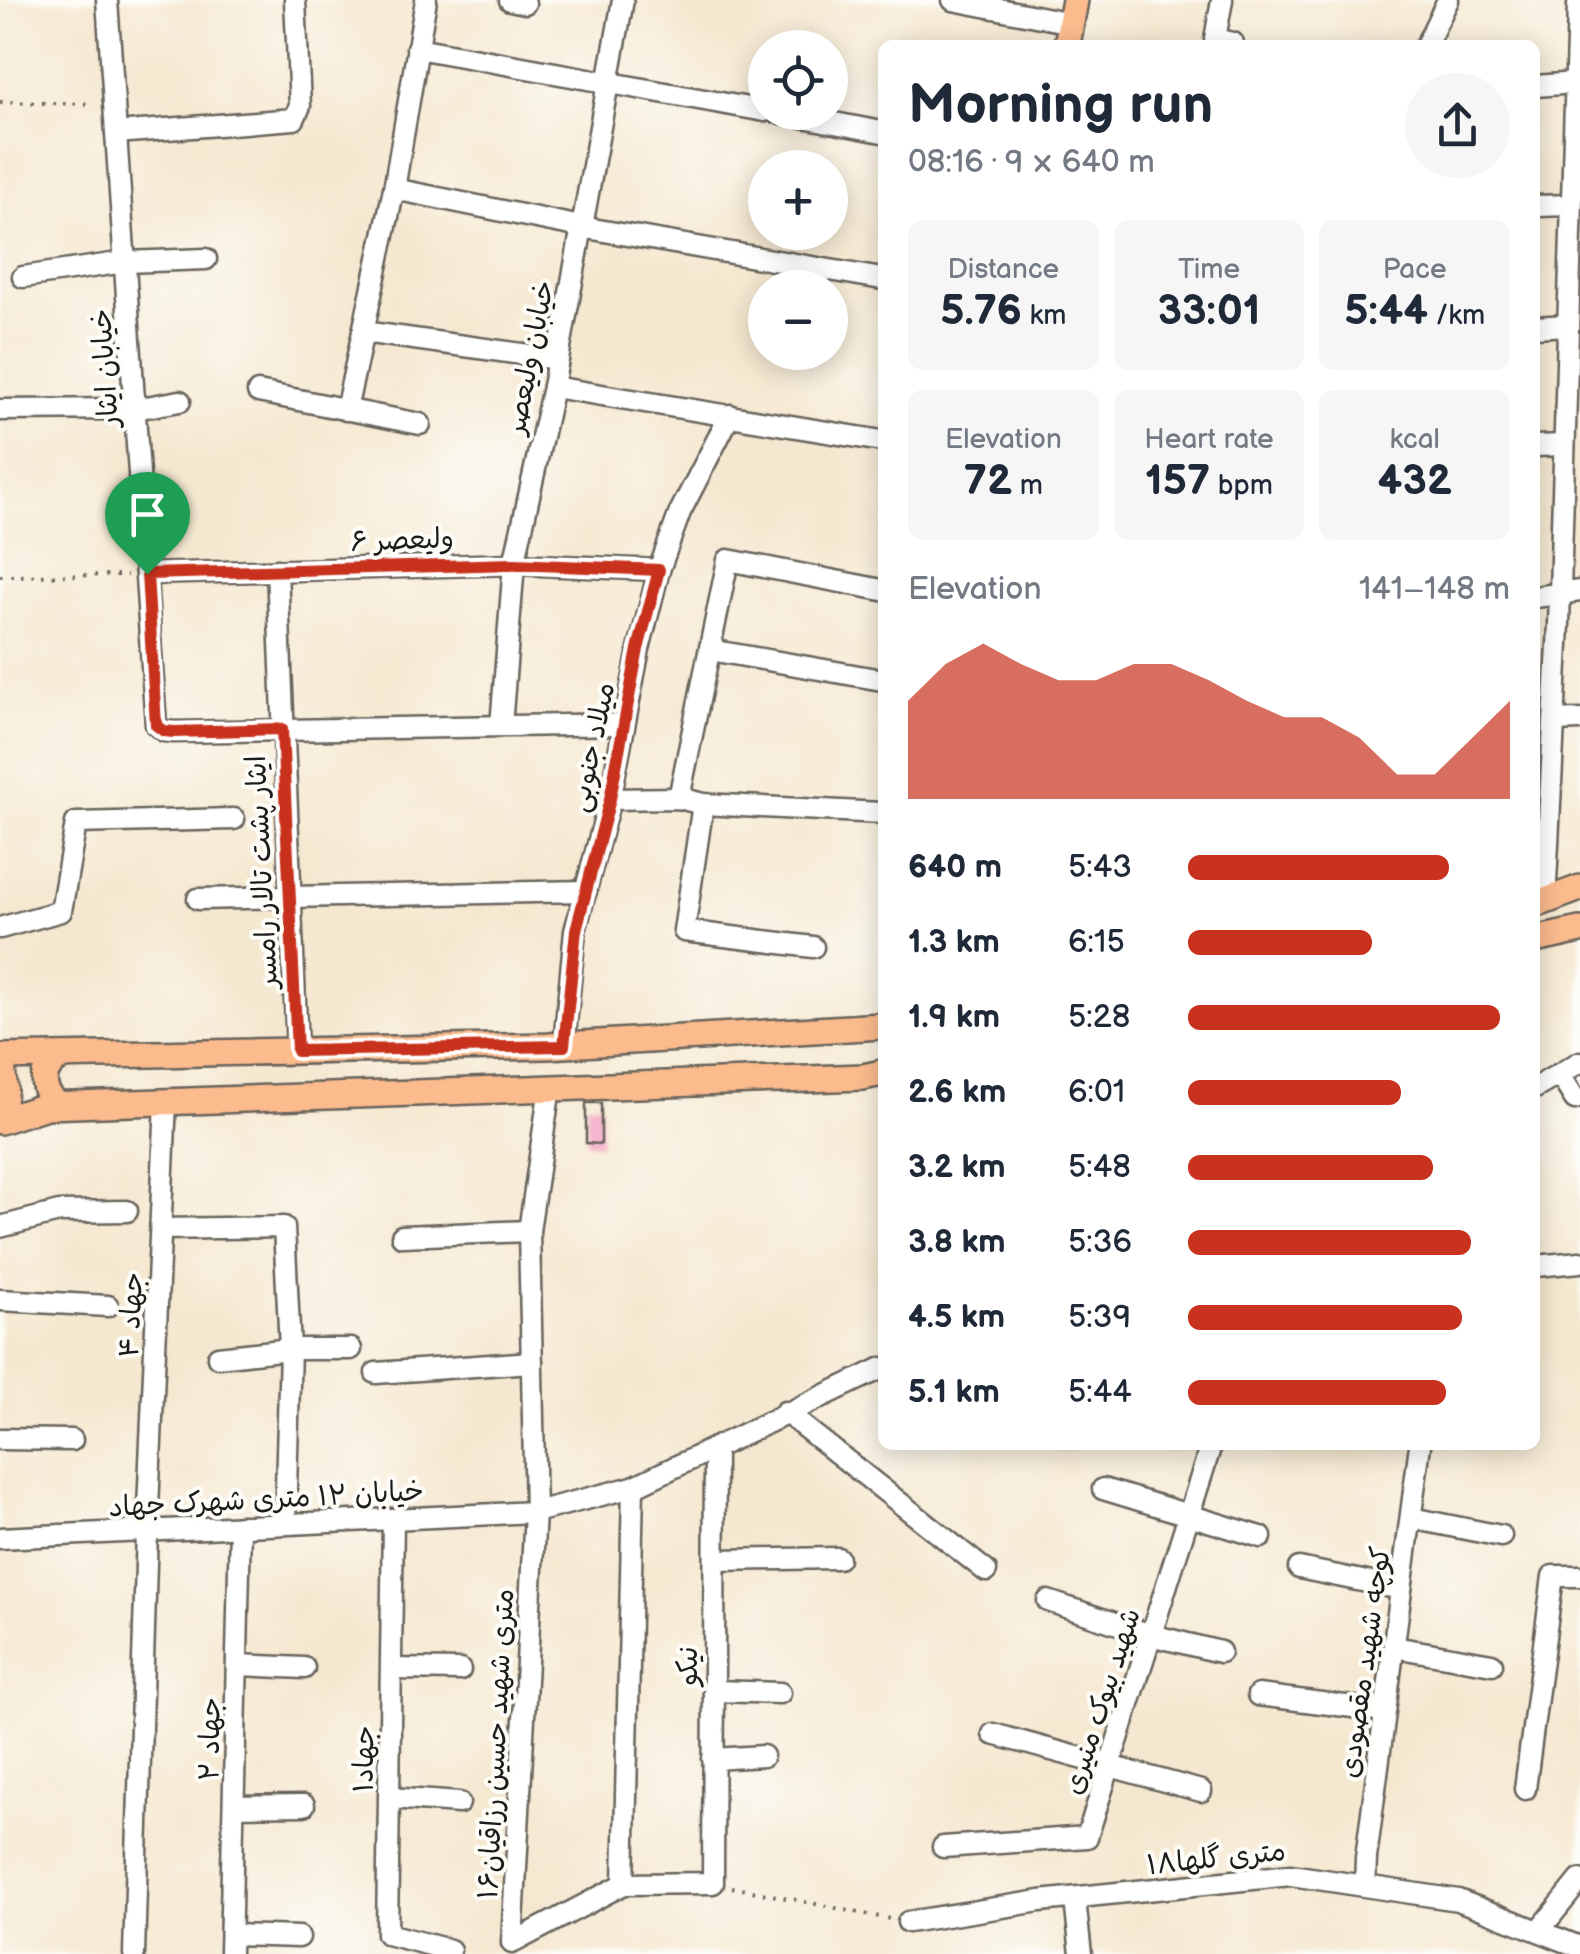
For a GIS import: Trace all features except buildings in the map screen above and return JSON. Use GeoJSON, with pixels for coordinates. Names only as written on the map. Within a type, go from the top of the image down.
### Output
{"type":"FeatureCollection","features":[{"type":"Feature","properties":{"kind":"highway"},"geometry":{"type":"LineString","coordinates":[[0,1058],[0,1119]]}},
{"type":"Feature","properties":{"kind":"main road"},"geometry":{"type":"LineString","coordinates":[[1540,904],[1580,888]]}},
{"type":"Feature","properties":{"kind":"main road"},"geometry":{"type":"LineString","coordinates":[[1540,939],[1580,930]]}},
{"type":"Feature","properties":{"kind":"main road"},"geometry":{"type":"LineString","coordinates":[[0,1058],[564,1046],[878,1026]]}},
{"type":"Feature","properties":{"kind":"main road"},"geometry":{"type":"LineString","coordinates":[[58,1105],[45,1090],[44,1076],[51,1063],[64,1056]]}},
{"type":"Feature","properties":{"kind":"main road"},"geometry":{"type":"LineString","coordinates":[[0,1119],[58,1105],[878,1075]]}},
{"type":"Feature","properties":{"kind":"street","name":"خیابان ایثار"},"geometry":{"type":"LineString","coordinates":[[106,0],[156,725],[174,732],[282,729]]}},
{"type":"Feature","properties":{"kind":"street"},"geometry":{"type":"LineString","coordinates":[[116,133],[294,119],[300,106],[295,0]]}},
{"type":"Feature","properties":{"kind":"street"},"geometry":{"type":"LineString","coordinates":[[346,410],[394,189],[426,0]]}},
{"type":"Feature","properties":{"kind":"street","name":"خیابان ولیعصر"},"geometry":{"type":"LineString","coordinates":[[500,726],[514,564],[553,386],[623,0]]}},
{"type":"Feature","properties":{"kind":"street"},"geometry":{"type":"LineString","coordinates":[[953,0],[1071,23]]}},
{"type":"Feature","properties":{"kind":"street"},"geometry":{"type":"LineString","coordinates":[[1222,0],[1214,38],[1222,40]]}},
{"type":"Feature","properties":{"kind":"street"},"geometry":{"type":"LineString","coordinates":[[1428,40],[1448,0]]}},
{"type":"Feature","properties":{"kind":"street"},"geometry":{"type":"LineString","coordinates":[[1540,904],[1554,721],[1570,592],[1564,446],[1572,409],[1567,325],[1576,156],[1574,4]]}},
{"type":"Feature","properties":{"kind":"street"},"geometry":{"type":"LineString","coordinates":[[418,48],[748,107]]}},
{"type":"Feature","properties":{"kind":"street"},"geometry":{"type":"LineString","coordinates":[[1540,86],[1575,83]]}},
{"type":"Feature","properties":{"kind":"street"},"geometry":{"type":"LineString","coordinates":[[848,126],[878,131]]}},
{"type":"Feature","properties":{"kind":"street"},"geometry":{"type":"LineString","coordinates":[[394,189],[582,227],[878,277]]}},
{"type":"Feature","properties":{"kind":"street"},"geometry":{"type":"LineString","coordinates":[[1540,208],[1574,218]]}},
{"type":"Feature","properties":{"kind":"street"},"geometry":{"type":"LineString","coordinates":[[23,277],[125,262],[206,259]]}},
{"type":"Feature","properties":{"kind":"street"},"geometry":{"type":"LineString","coordinates":[[1540,327],[1567,325]]}},
{"type":"Feature","properties":{"kind":"street"},"geometry":{"type":"LineString","coordinates":[[363,332],[558,359]]}},
{"type":"Feature","properties":{"kind":"street"},"geometry":{"type":"LineString","coordinates":[[553,386],[878,440]]}},
{"type":"Feature","properties":{"kind":"street"},"geometry":{"type":"LineString","coordinates":[[258,392],[420,424]]}},
{"type":"Feature","properties":{"kind":"street"},"geometry":{"type":"LineString","coordinates":[[0,410],[135,409],[180,401]]}},
{"type":"Feature","properties":{"kind":"street","name":"میلاد جنوبی"},"geometry":{"type":"LineString","coordinates":[[564,1046],[576,930],[610,799],[638,649],[659,570],[680,512],[730,414]]}},
{"type":"Feature","properties":{"kind":"street"},"geometry":{"type":"LineString","coordinates":[[1540,446],[1564,446]]}},
{"type":"Feature","properties":{"kind":"street"},"geometry":{"type":"LineString","coordinates":[[680,798],[728,560],[878,589]]}},
{"type":"Feature","properties":{"kind":"street","name":"ولیعصر ۶"},"geometry":{"type":"LineString","coordinates":[[147,574],[514,564],[659,570]]}},
{"type":"Feature","properties":{"kind":"street","name":"ایثار پشت تالار رامسر"},"geometry":{"type":"LineString","coordinates":[[277,570],[297,1051]]}},
{"type":"Feature","properties":{"kind":"street"},"geometry":{"type":"LineString","coordinates":[[1540,596],[1570,592]]}},
{"type":"Feature","properties":{"kind":"street"},"geometry":{"type":"LineString","coordinates":[[710,650],[878,679]]}},
{"type":"Feature","properties":{"kind":"street"},"geometry":{"type":"LineString","coordinates":[[1554,721],[1580,720]]}},
{"type":"Feature","properties":{"kind":"street"},"geometry":{"type":"LineString","coordinates":[[282,729],[624,724]]}},
{"type":"Feature","properties":{"kind":"street"},"geometry":{"type":"LineString","coordinates":[[610,799],[680,798],[702,804],[878,813]]}},
{"type":"Feature","properties":{"kind":"street"},"geometry":{"type":"LineString","coordinates":[[702,804],[684,931],[814,947]]}},
{"type":"Feature","properties":{"kind":"street"},"geometry":{"type":"LineString","coordinates":[[0,928],[61,911],[76,824],[234,818]]}},
{"type":"Feature","properties":{"kind":"street"},"geometry":{"type":"LineString","coordinates":[[198,899],[586,891]]}},
{"type":"Feature","properties":{"kind":"street"},"geometry":{"type":"LineString","coordinates":[[1540,1085],[1580,1062]]}},
{"type":"Feature","properties":{"kind":"street"},"geometry":{"type":"LineString","coordinates":[[1560,1075],[1576,1099]]}},
{"type":"Feature","properties":{"kind":"street"},"geometry":{"type":"LineString","coordinates":[[535,1512],[529,1232],[550,1087]]}},
{"type":"Feature","properties":{"kind":"street","name":"جهاد ۴"},"geometry":{"type":"LineString","coordinates":[[134,1954],[166,1101]]}},
{"type":"Feature","properties":{"kind":"street"},"geometry":{"type":"LineString","coordinates":[[0,1227],[58,1212],[127,1212]]}},
{"type":"Feature","properties":{"kind":"street"},"geometry":{"type":"LineString","coordinates":[[162,1230],[284,1227],[290,1350],[285,1524]]}},
{"type":"Feature","properties":{"kind":"street"},"geometry":{"type":"LineString","coordinates":[[402,1236],[529,1232]]}},
{"type":"Feature","properties":{"kind":"street"},"geometry":{"type":"LineString","coordinates":[[1540,1266],[1580,1262]]}},
{"type":"Feature","properties":{"kind":"street"},"geometry":{"type":"LineString","coordinates":[[0,1300],[108,1306]]}},
{"type":"Feature","properties":{"kind":"street"},"geometry":{"type":"LineString","coordinates":[[218,1356],[351,1350]]}},
{"type":"Feature","properties":{"kind":"street"},"geometry":{"type":"LineString","coordinates":[[376,1374],[532,1362]]}},
{"type":"Feature","properties":{"kind":"street","name":"خیابان ۱۲ متری شهرک جهاد"},"geometry":{"type":"LineString","coordinates":[[0,1538],[535,1512],[633,1487],[878,1370]]}},
{"type":"Feature","properties":{"kind":"street"},"geometry":{"type":"LineString","coordinates":[[785,1412],[986,1571]]}},
{"type":"Feature","properties":{"kind":"street"},"geometry":{"type":"LineString","coordinates":[[0,1439],[72,1440]]}},
{"type":"Feature","properties":{"kind":"street","name":"نیکو"},"geometry":{"type":"LineString","coordinates":[[713,1883],[715,1448]]}},
{"type":"Feature","properties":{"kind":"street","name":"شهید بیوک منیری"},"geometry":{"type":"LineString","coordinates":[[943,1847],[1086,1837],[1210,1450]]}},
{"type":"Feature","properties":{"kind":"street","name":"کوچه شهید مقصودی"},"geometry":{"type":"LineString","coordinates":[[1365,1886],[1419,1450]]}},
{"type":"Feature","properties":{"kind":"street"},"geometry":{"type":"LineString","coordinates":[[624,1884],[633,1487]]}},
{"type":"Feature","properties":{"kind":"street"},"geometry":{"type":"LineString","coordinates":[[1104,1488],[1261,1537]]}},
{"type":"Feature","properties":{"kind":"street","name":"۱۶متری شهید حسین رزاقیان"},"geometry":{"type":"LineString","coordinates":[[535,1512],[512,1943],[624,1884],[713,1883]]}},
{"type":"Feature","properties":{"kind":"street"},"geometry":{"type":"LineString","coordinates":[[1411,1518],[1501,1536]]}},
{"type":"Feature","properties":{"kind":"street","name":"جهاد۱"},"geometry":{"type":"LineString","coordinates":[[393,1519],[387,1934],[450,1950]]}},
{"type":"Feature","properties":{"kind":"street","name":"جهاد ۲"},"geometry":{"type":"LineString","coordinates":[[231,1945],[240,1526]]}},
{"type":"Feature","properties":{"kind":"street"},"geometry":{"type":"LineString","coordinates":[[714,1560],[838,1558]]}},
{"type":"Feature","properties":{"kind":"street"},"geometry":{"type":"LineString","coordinates":[[1299,1568],[1402,1589]]}},
{"type":"Feature","properties":{"kind":"street"},"geometry":{"type":"LineString","coordinates":[[1525,1789],[1553,1576],[1580,1576]]}},
{"type":"Feature","properties":{"kind":"street"},"geometry":{"type":"LineString","coordinates":[[1048,1601],[1151,1636],[1220,1652]]}},
{"type":"Feature","properties":{"kind":"street"},"geometry":{"type":"LineString","coordinates":[[1394,1647],[1492,1664]]}},
{"type":"Feature","properties":{"kind":"street"},"geometry":{"type":"LineString","coordinates":[[238,1665],[304,1668]]}},
{"type":"Feature","properties":{"kind":"street"},"geometry":{"type":"LineString","coordinates":[[392,1669],[460,1670]]}},
{"type":"Feature","properties":{"kind":"street"},"geometry":{"type":"LineString","coordinates":[[714,1691],[780,1694]]}},
{"type":"Feature","properties":{"kind":"street"},"geometry":{"type":"LineString","coordinates":[[1258,1695],[1385,1711]]}},
{"type":"Feature","properties":{"kind":"street"},"geometry":{"type":"LineString","coordinates":[[993,1734],[1202,1791]]}},
{"type":"Feature","properties":{"kind":"street"},"geometry":{"type":"LineString","coordinates":[[714,1758],[763,1756]]}},
{"type":"Feature","properties":{"kind":"street"},"geometry":{"type":"LineString","coordinates":[[390,1798],[458,1803]]}},
{"type":"Feature","properties":{"kind":"street"},"geometry":{"type":"LineString","coordinates":[[234,1806],[304,1805]]}},
{"type":"Feature","properties":{"kind":"street","name":"۱۸متری گلها"},"geometry":{"type":"LineString","coordinates":[[908,1922],[1040,1901],[1291,1875],[1458,1900],[1539,1931],[1570,1948]]}},
{"type":"Feature","properties":{"kind":"street"},"geometry":{"type":"LineString","coordinates":[[1539,1931],[1580,1880]]}},
{"type":"Feature","properties":{"kind":"street"},"geometry":{"type":"LineString","coordinates":[[1075,1900],[1081,1954]]}},
{"type":"Feature","properties":{"kind":"street"},"geometry":{"type":"LineString","coordinates":[[231,1945],[299,1937]]}},
{"type":"Feature","properties":{"kind":"path"},"geometry":{"type":"LineString","coordinates":[[0,102],[114,105]]}},
{"type":"Feature","properties":{"kind":"path"},"geometry":{"type":"LineString","coordinates":[[0,576],[147,574]]}},
{"type":"Feature","properties":{"kind":"path"},"geometry":{"type":"LineString","coordinates":[[713,1883],[908,1922]]}},
{"type":"Feature","properties":{"kind":"route"},"geometry":{"type":"LineString","coordinates":[[514,564],[659,570],[638,649],[610,799],[576,930],[564,1046],[297,1051],[282,729],[174,732],[156,725],[147,574],[514,564]]}}]}
